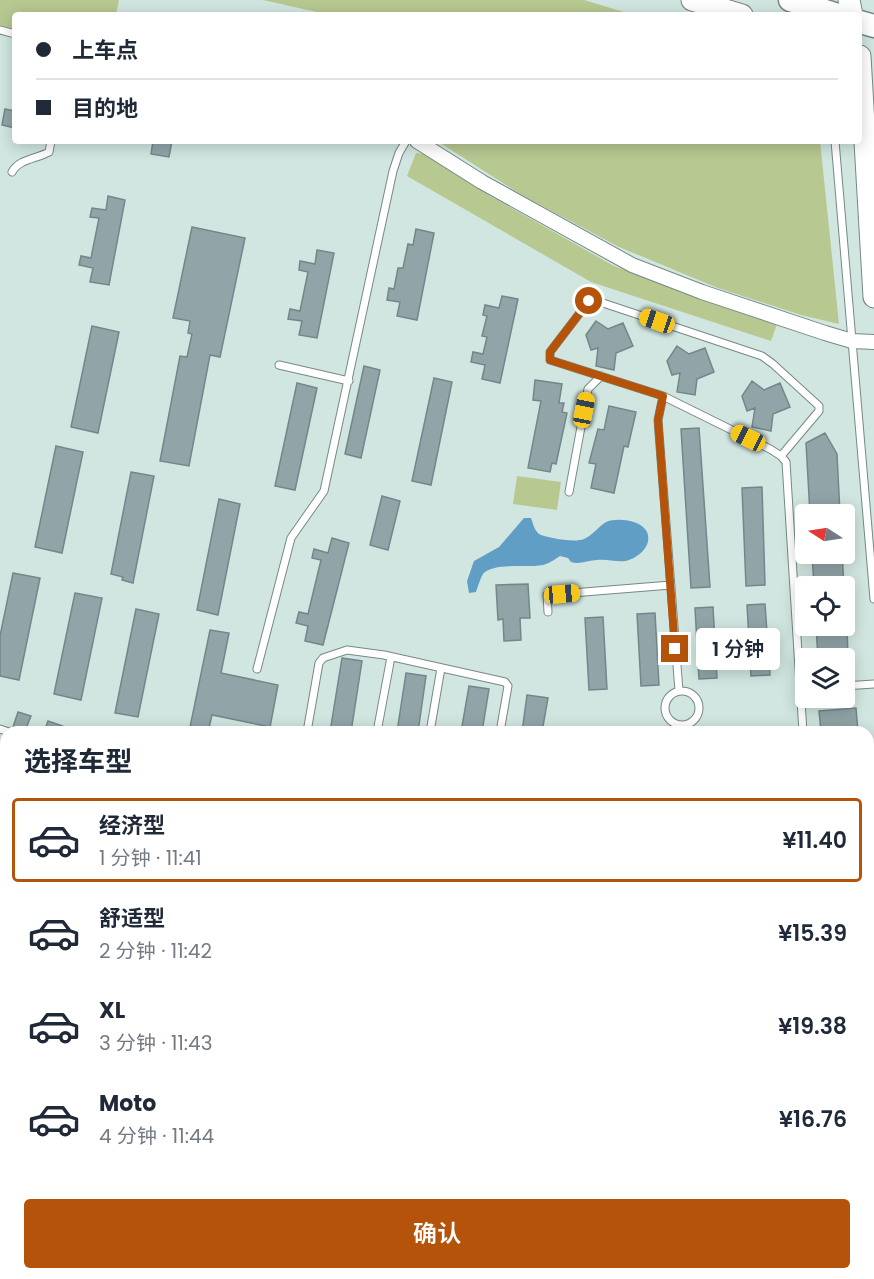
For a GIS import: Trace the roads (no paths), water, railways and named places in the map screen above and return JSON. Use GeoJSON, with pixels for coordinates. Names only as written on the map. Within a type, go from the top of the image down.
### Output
{"type":"FeatureCollection","features":[{"type":"Feature","properties":{"kind":"highway"},"geometry":{"type":"LineString","coordinates":[[790,0],[828,12]]}},
{"type":"Feature","properties":{"kind":"main road"},"geometry":{"type":"LineString","coordinates":[[692,0],[730,12]]}},
{"type":"Feature","properties":{"kind":"main road"},"geometry":{"type":"LineString","coordinates":[[862,87],[874,288]]}},
{"type":"Feature","properties":{"kind":"main road"},"geometry":{"type":"LineString","coordinates":[[858,144],[874,288]]}},
{"type":"Feature","properties":{"kind":"street"},"geometry":{"type":"LineString","coordinates":[[422,144],[492,187],[632,265],[702,292],[852,341],[874,342]]}},
{"type":"Feature","properties":{"kind":"lane"},"geometry":{"type":"LineString","coordinates":[[12,172],[20,162],[49,152],[50,144]]}},
{"type":"Feature","properties":{"kind":"lane"},"geometry":{"type":"LineString","coordinates":[[257,669],[291,538],[324,491],[393,171],[404,144]]}},
{"type":"Feature","properties":{"kind":"lane"},"geometry":{"type":"LineString","coordinates":[[835,144],[874,599]]}},
{"type":"Feature","properties":{"kind":"lane"},"geometry":{"type":"LineString","coordinates":[[781,456],[819,411],[819,406],[762,356],[594,300],[589,301],[550,352],[550,360],[663,396],[781,456],[786,462],[800,648]]}},
{"type":"Feature","properties":{"kind":"lane"},"geometry":{"type":"LineString","coordinates":[[279,365],[348,381]]}},
{"type":"Feature","properties":{"kind":"lane"},"geometry":{"type":"LineString","coordinates":[[569,492],[588,389],[601,376]]}},
{"type":"Feature","properties":{"kind":"lane"},"geometry":{"type":"LineString","coordinates":[[663,396],[658,420],[679,691]]}},
{"type":"Feature","properties":{"kind":"lane"},"geometry":{"type":"LineString","coordinates":[[548,612],[548,596],[671,585]]}},
{"type":"Feature","properties":{"kind":"lane"},"geometry":{"type":"LineString","coordinates":[[308,726],[319,663],[323,658],[347,650],[391,657],[505,682],[508,686],[502,726]]}},
{"type":"Feature","properties":{"kind":"lane"},"geometry":{"type":"LineString","coordinates":[[378,726],[391,657]]}},
{"type":"Feature","properties":{"kind":"lane"},"geometry":{"type":"LineString","coordinates":[[431,726],[441,668]]}},
{"type":"Feature","properties":{"kind":"lane"},"geometry":{"type":"LineString","coordinates":[[855,685],[874,684]]}},
{"type":"Feature","properties":{"kind":"lane"},"geometry":{"type":"LineString","coordinates":[[678,726],[672,723],[665,714],[665,702],[673,693],[684,691],[694,696],[699,706],[699,712],[688,726]]}},
{"type":"Feature","properties":{"kind":"lane"},"geometry":{"type":"LineString","coordinates":[[803,708],[803,726]]}},
{"type":"Feature","properties":{"kind":"water"},"geometry":{"type":"Polygon","coordinates":[[[524,518],[531,518],[539,534],[574,540],[587,538],[606,522],[616,520],[635,522],[647,532],[648,542],[639,555],[625,561],[594,560],[574,563],[560,556],[543,565],[494,568],[483,574],[476,592],[469,593],[467,581],[474,561],[499,547],[524,518]]]}}]}
